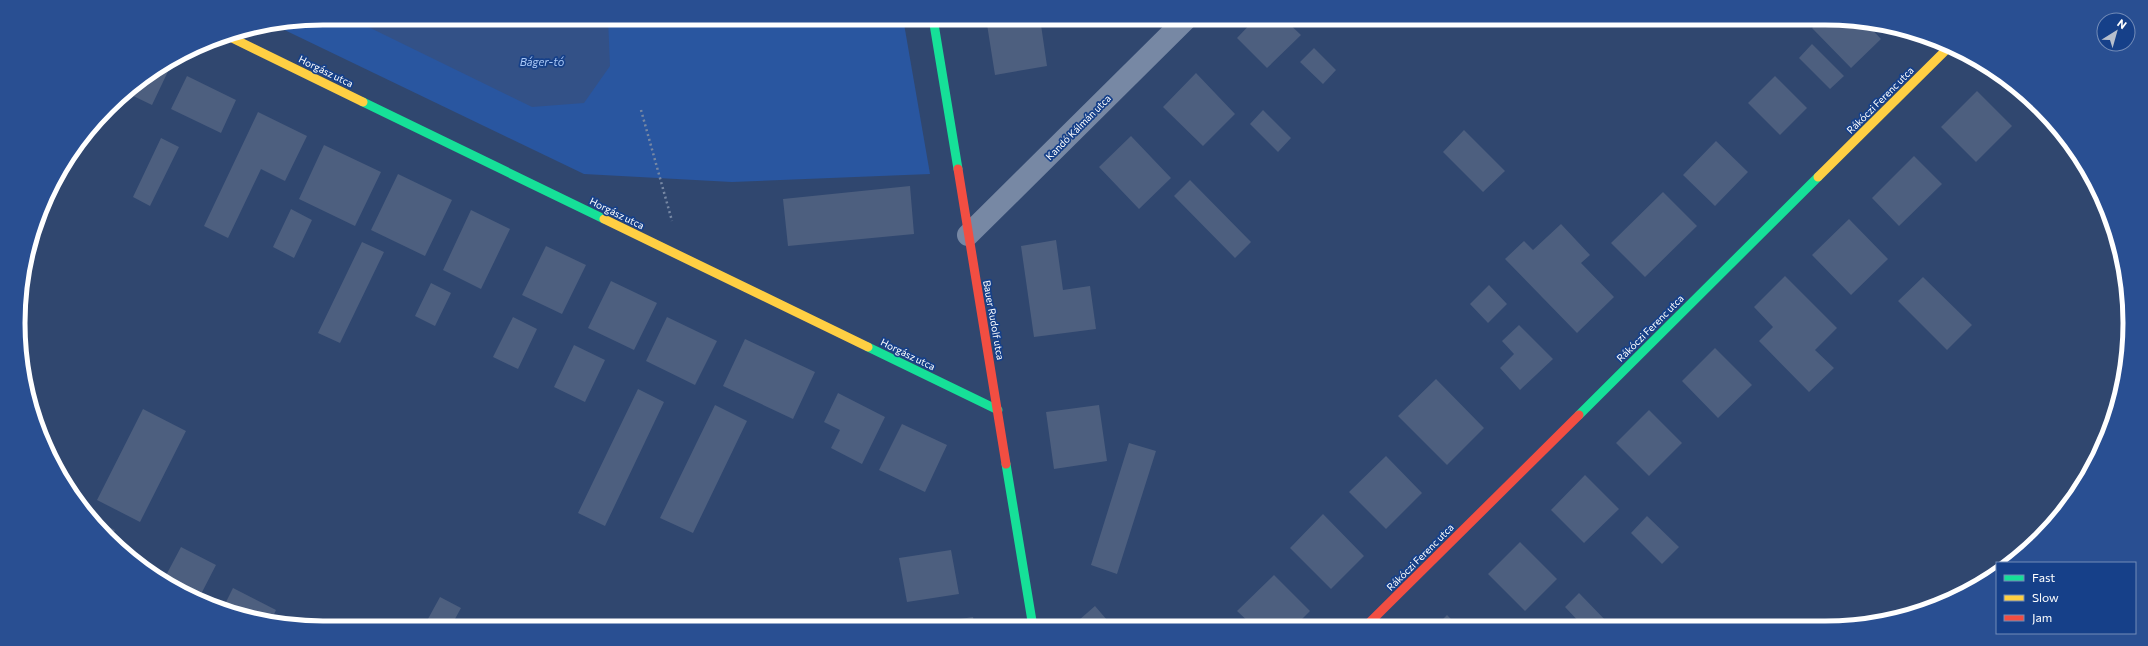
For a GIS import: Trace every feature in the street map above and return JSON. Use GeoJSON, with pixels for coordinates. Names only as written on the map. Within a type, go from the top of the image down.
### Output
{"type":"FeatureCollection","features":[{"type":"Feature","properties":{"kind":"street","name":"Bauer Rudolf utca"},"geometry":{"type":"LineString","coordinates":[[934,25],[1032,621]]}},
{"type":"Feature","properties":{"kind":"street","name":"Kandó Kálmán utca"},"geometry":{"type":"LineString","coordinates":[[968,235],[1180,25]]}},
{"type":"Feature","properties":{"kind":"street","name":"Horgász utca"},"geometry":{"type":"LineString","coordinates":[[234,39],[998,410]]}},
{"type":"Feature","properties":{"kind":"street","name":"Rákóczi Ferenc utca"},"geometry":{"type":"LineString","coordinates":[[1371,621],[1945,51]]}},
{"type":"Feature","properties":{"kind":"path"},"geometry":{"type":"LineString","coordinates":[[641,110],[682,256]]}},
{"type":"Feature","properties":{"kind":"shaded area"},"geometry":{"type":"Polygon","coordinates":[[[323,25],[904,25],[930,174],[732,182],[584,174],[281,28],[323,25]]]}},
{"type":"Feature","properties":{"kind":"water","name":"Báger-tó"},"geometry":{"type":"Polygon","coordinates":[[[364,25],[608,25],[610,66],[584,103],[532,107],[364,25]]]}},
{"type":"Feature","properties":{"kind":"building"},"geometry":{"type":"Polygon","coordinates":[[[987,25],[1041,25],[1047,66],[995,75],[987,25]]]}},
{"type":"Feature","properties":{"kind":"building"},"geometry":{"type":"Polygon","coordinates":[[[1249,25],[1290,25],[1301,35],[1267,68],[1237,38],[1249,25]]]}},
{"type":"Feature","properties":{"kind":"building"},"geometry":{"type":"Polygon","coordinates":[[[1815,25],[1825,25],[1872,29],[1881,39],[1851,68],[1812,28],[1815,25]]]}},
{"type":"Feature","properties":{"kind":"building"},"geometry":{"type":"Polygon","coordinates":[[[1812,44],[1844,76],[1830,89],[1799,58],[1812,44]]]}},
{"type":"Feature","properties":{"kind":"building"},"geometry":{"type":"Polygon","coordinates":[[[1314,48],[1336,70],[1323,84],[1300,62],[1314,48]]]}},
{"type":"Feature","properties":{"kind":"building"},"geometry":{"type":"Polygon","coordinates":[[[170,67],[152,105],[132,95],[157,75],[170,67]]]}},
{"type":"Feature","properties":{"kind":"building"},"geometry":{"type":"Polygon","coordinates":[[[1196,73],[1235,114],[1203,146],[1163,107],[1196,73]]]}},
{"type":"Feature","properties":{"kind":"building"},"geometry":{"type":"Polygon","coordinates":[[[187,76],[236,100],[221,133],[171,109],[187,76]]]}},
{"type":"Feature","properties":{"kind":"building"},"geometry":{"type":"Polygon","coordinates":[[[1775,76],[1807,108],[1780,135],[1748,103],[1775,76]]]}},
{"type":"Feature","properties":{"kind":"building"},"geometry":{"type":"Polygon","coordinates":[[[1977,91],[2012,126],[1976,162],[1941,127],[1977,91]]]}},
{"type":"Feature","properties":{"kind":"building"},"geometry":{"type":"Polygon","coordinates":[[[1263,110],[1291,138],[1278,152],[1250,124],[1263,110]]]}},
{"type":"Feature","properties":{"kind":"building"},"geometry":{"type":"Polygon","coordinates":[[[258,112],[307,136],[285,181],[261,169],[228,238],[204,226],[258,112]]]}},
{"type":"Feature","properties":{"kind":"building"},"geometry":{"type":"Polygon","coordinates":[[[1464,130],[1505,171],[1483,192],[1443,152],[1464,130]]]}},
{"type":"Feature","properties":{"kind":"building"},"geometry":{"type":"Polygon","coordinates":[[[1131,136],[1171,178],[1139,209],[1099,167],[1131,136]]]}},
{"type":"Feature","properties":{"kind":"building"},"geometry":{"type":"Polygon","coordinates":[[[161,138],[179,147],[150,206],[133,197],[161,138]]]}},
{"type":"Feature","properties":{"kind":"building"},"geometry":{"type":"Polygon","coordinates":[[[1716,141],[1748,172],[1715,206],[1683,175],[1716,141]]]}},
{"type":"Feature","properties":{"kind":"building"},"geometry":{"type":"Polygon","coordinates":[[[324,145],[381,172],[355,226],[299,199],[324,145]]]}},
{"type":"Feature","properties":{"kind":"building"},"geometry":{"type":"Polygon","coordinates":[[[1914,156],[1942,184],[1899,226],[1872,198],[1914,156]]]}},
{"type":"Feature","properties":{"kind":"building"},"geometry":{"type":"Polygon","coordinates":[[[398,174],[452,200],[425,256],[371,230],[398,174]]]}},
{"type":"Feature","properties":{"kind":"building"},"geometry":{"type":"Polygon","coordinates":[[[1190,180],[1251,242],[1235,258],[1174,196],[1190,180]]]}},
{"type":"Feature","properties":{"kind":"building"},"geometry":{"type":"Polygon","coordinates":[[[910,186],[914,234],[788,246],[783,199],[910,186]]]}},
{"type":"Feature","properties":{"kind":"building"},"geometry":{"type":"Polygon","coordinates":[[[1663,192],[1697,226],[1645,277],[1611,243],[1663,192]]]}},
{"type":"Feature","properties":{"kind":"building"},"geometry":{"type":"Polygon","coordinates":[[[291,209],[312,220],[294,258],[273,247],[291,209]]]}},
{"type":"Feature","properties":{"kind":"building"},"geometry":{"type":"Polygon","coordinates":[[[471,210],[510,229],[481,289],[443,270],[471,210]]]}},
{"type":"Feature","properties":{"kind":"building"},"geometry":{"type":"Polygon","coordinates":[[[1849,219],[1888,259],[1851,295],[1812,255],[1849,219]]]}},
{"type":"Feature","properties":{"kind":"building"},"geometry":{"type":"Polygon","coordinates":[[[1561,224],[1590,255],[1581,263],[1614,297],[1577,333],[1505,259],[1524,241],[1533,250],[1561,224]]]}},
{"type":"Feature","properties":{"kind":"building"},"geometry":{"type":"Polygon","coordinates":[[[1056,240],[1063,290],[1090,286],[1096,329],[1034,337],[1021,246],[1056,240]]]}},
{"type":"Feature","properties":{"kind":"building"},"geometry":{"type":"Polygon","coordinates":[[[362,242],[384,252],[340,343],[318,333],[362,242]]]}},
{"type":"Feature","properties":{"kind":"building"},"geometry":{"type":"Polygon","coordinates":[[[546,246],[586,265],[562,314],[522,295],[546,246]]]}},
{"type":"Feature","properties":{"kind":"building"},"geometry":{"type":"Polygon","coordinates":[[[1785,276],[1837,328],[1815,350],[1834,368],[1809,392],[1759,341],[1773,327],[1754,307],[1785,276]]]}},
{"type":"Feature","properties":{"kind":"building"},"geometry":{"type":"Polygon","coordinates":[[[1923,277],[1972,325],[1947,350],[1898,301],[1923,277]]]}},
{"type":"Feature","properties":{"kind":"building"},"geometry":{"type":"Polygon","coordinates":[[[611,281],[657,303],[634,350],[588,328],[611,281]]]}},
{"type":"Feature","properties":{"kind":"building"},"geometry":{"type":"Polygon","coordinates":[[[431,283],[451,293],[435,326],[415,316],[431,283]]]}},
{"type":"Feature","properties":{"kind":"building"},"geometry":{"type":"Polygon","coordinates":[[[1489,285],[1507,304],[1488,323],[1470,304],[1489,285]]]}},
{"type":"Feature","properties":{"kind":"building"},"geometry":{"type":"Polygon","coordinates":[[[513,317],[537,329],[518,369],[493,357],[513,317]]]}},
{"type":"Feature","properties":{"kind":"building"},"geometry":{"type":"Polygon","coordinates":[[[667,317],[717,341],[695,385],[646,361],[667,317]]]}},
{"type":"Feature","properties":{"kind":"building"},"geometry":{"type":"Polygon","coordinates":[[[1519,325],[1553,359],[1520,390],[1500,368],[1514,354],[1502,341],[1519,325]]]}},
{"type":"Feature","properties":{"kind":"building"},"geometry":{"type":"Polygon","coordinates":[[[745,339],[815,372],[793,419],[723,386],[745,339]]]}},
{"type":"Feature","properties":{"kind":"building"},"geometry":{"type":"Polygon","coordinates":[[[574,345],[605,360],[585,402],[554,387],[574,345]]]}},
{"type":"Feature","properties":{"kind":"building"},"geometry":{"type":"Polygon","coordinates":[[[1715,348],[1752,385],[1718,418],[1682,381],[1715,348]]]}},
{"type":"Feature","properties":{"kind":"building"},"geometry":{"type":"Polygon","coordinates":[[[1436,379],[1484,428],[1447,465],[1398,416],[1436,379]]]}},
{"type":"Feature","properties":{"kind":"building"},"geometry":{"type":"Polygon","coordinates":[[[638,389],[664,402],[605,526],[578,513],[638,389]]]}},
{"type":"Feature","properties":{"kind":"building"},"geometry":{"type":"Polygon","coordinates":[[[838,393],[885,417],[862,464],[831,448],[840,430],[824,422],[838,393]]]}},
{"type":"Feature","properties":{"kind":"building"},"geometry":{"type":"Polygon","coordinates":[[[715,405],[747,421],[693,533],[660,518],[715,405]]]}},
{"type":"Feature","properties":{"kind":"building"},"geometry":{"type":"Polygon","coordinates":[[[1099,405],[1107,461],[1054,469],[1046,412],[1099,405]]]}},
{"type":"Feature","properties":{"kind":"building"},"geometry":{"type":"Polygon","coordinates":[[[143,409],[186,431],[140,522],[97,500],[143,409]]]}},
{"type":"Feature","properties":{"kind":"building"},"geometry":{"type":"Polygon","coordinates":[[[1649,410],[1682,443],[1649,476],[1616,443],[1649,410]]]}},
{"type":"Feature","properties":{"kind":"building"},"geometry":{"type":"Polygon","coordinates":[[[902,424],[947,445],[925,492],[879,470],[902,424]]]}},
{"type":"Feature","properties":{"kind":"building"},"geometry":{"type":"Polygon","coordinates":[[[1129,443],[1156,451],[1117,574],[1091,565],[1129,443]]]}},
{"type":"Feature","properties":{"kind":"building"},"geometry":{"type":"Polygon","coordinates":[[[1386,456],[1422,493],[1386,529],[1349,492],[1386,456]]]}},
{"type":"Feature","properties":{"kind":"building"},"geometry":{"type":"Polygon","coordinates":[[[1585,475],[1619,509],[1584,543],[1551,510],[1585,475]]]}},
{"type":"Feature","properties":{"kind":"building"},"geometry":{"type":"Polygon","coordinates":[[[1323,514],[1364,556],[1331,589],[1290,548],[1323,514]]]}},
{"type":"Feature","properties":{"kind":"building"},"geometry":{"type":"Polygon","coordinates":[[[1647,516],[1679,547],[1662,564],[1631,533],[1647,516]]]}},
{"type":"Feature","properties":{"kind":"building"},"geometry":{"type":"Polygon","coordinates":[[[103,524],[115,530],[113,535],[103,524]]]}},
{"type":"Feature","properties":{"kind":"building"},"geometry":{"type":"Polygon","coordinates":[[[1520,542],[1557,579],[1525,611],[1488,574],[1520,542]]]}},
{"type":"Feature","properties":{"kind":"building"},"geometry":{"type":"Polygon","coordinates":[[[181,547],[216,565],[201,594],[166,576],[181,547]]]}},
{"type":"Feature","properties":{"kind":"building"},"geometry":{"type":"Polygon","coordinates":[[[951,550],[959,594],[907,602],[899,558],[951,550]]]}},
{"type":"Feature","properties":{"kind":"building"},"geometry":{"type":"Polygon","coordinates":[[[1274,575],[1310,611],[1300,621],[1248,621],[1237,611],[1274,575]]]}},
{"type":"Feature","properties":{"kind":"building"},"geometry":{"type":"Polygon","coordinates":[[[233,588],[276,610],[273,616],[246,611],[225,604],[233,588]]]}},
{"type":"Feature","properties":{"kind":"building"},"geometry":{"type":"Polygon","coordinates":[[[1579,593],[1606,621],[1578,621],[1565,607],[1579,593]]]}},
{"type":"Feature","properties":{"kind":"building"},"geometry":{"type":"Polygon","coordinates":[[[440,597],[461,608],[454,621],[427,621],[440,597]]]}},
{"type":"Feature","properties":{"kind":"building"},"geometry":{"type":"Polygon","coordinates":[[[1095,606],[1108,621],[1078,621],[1095,606]]]}},
{"type":"Feature","properties":{"kind":"building"},"geometry":{"type":"Polygon","coordinates":[[[1447,615],[1453,621],[1441,621],[1447,615]]]}},
{"type":"Feature","properties":{"kind":"building"},"geometry":{"type":"Polygon","coordinates":[[[973,617],[974,621],[948,621],[973,617]]]}},
{"type":"Feature","properties":{"kind":"traffic: fast"},"geometry":{"type":"LineString","coordinates":[[934,25],[958,169]]}},
{"type":"Feature","properties":{"kind":"traffic: fast"},"geometry":{"type":"LineString","coordinates":[[363,102],[604,219]]}},
{"type":"Feature","properties":{"kind":"traffic: fast"},"geometry":{"type":"LineString","coordinates":[[1579,415],[1818,177]]}},
{"type":"Feature","properties":{"kind":"traffic: fast"},"geometry":{"type":"LineString","coordinates":[[868,347],[998,410]]}},
{"type":"Feature","properties":{"kind":"traffic: fast"},"geometry":{"type":"LineString","coordinates":[[1006,464],[1032,621]]}},
{"type":"Feature","properties":{"kind":"traffic: slow"},"geometry":{"type":"LineString","coordinates":[[234,39],[363,102]]}},
{"type":"Feature","properties":{"kind":"traffic: slow"},"geometry":{"type":"LineString","coordinates":[[1818,177],[1945,51]]}},
{"type":"Feature","properties":{"kind":"traffic: slow"},"geometry":{"type":"LineString","coordinates":[[604,219],[868,347]]}},
{"type":"Feature","properties":{"kind":"traffic: jam"},"geometry":{"type":"LineString","coordinates":[[958,169],[1006,464]]}},
{"type":"Feature","properties":{"kind":"traffic: jam"},"geometry":{"type":"LineString","coordinates":[[1371,621],[1579,415]]}}]}
